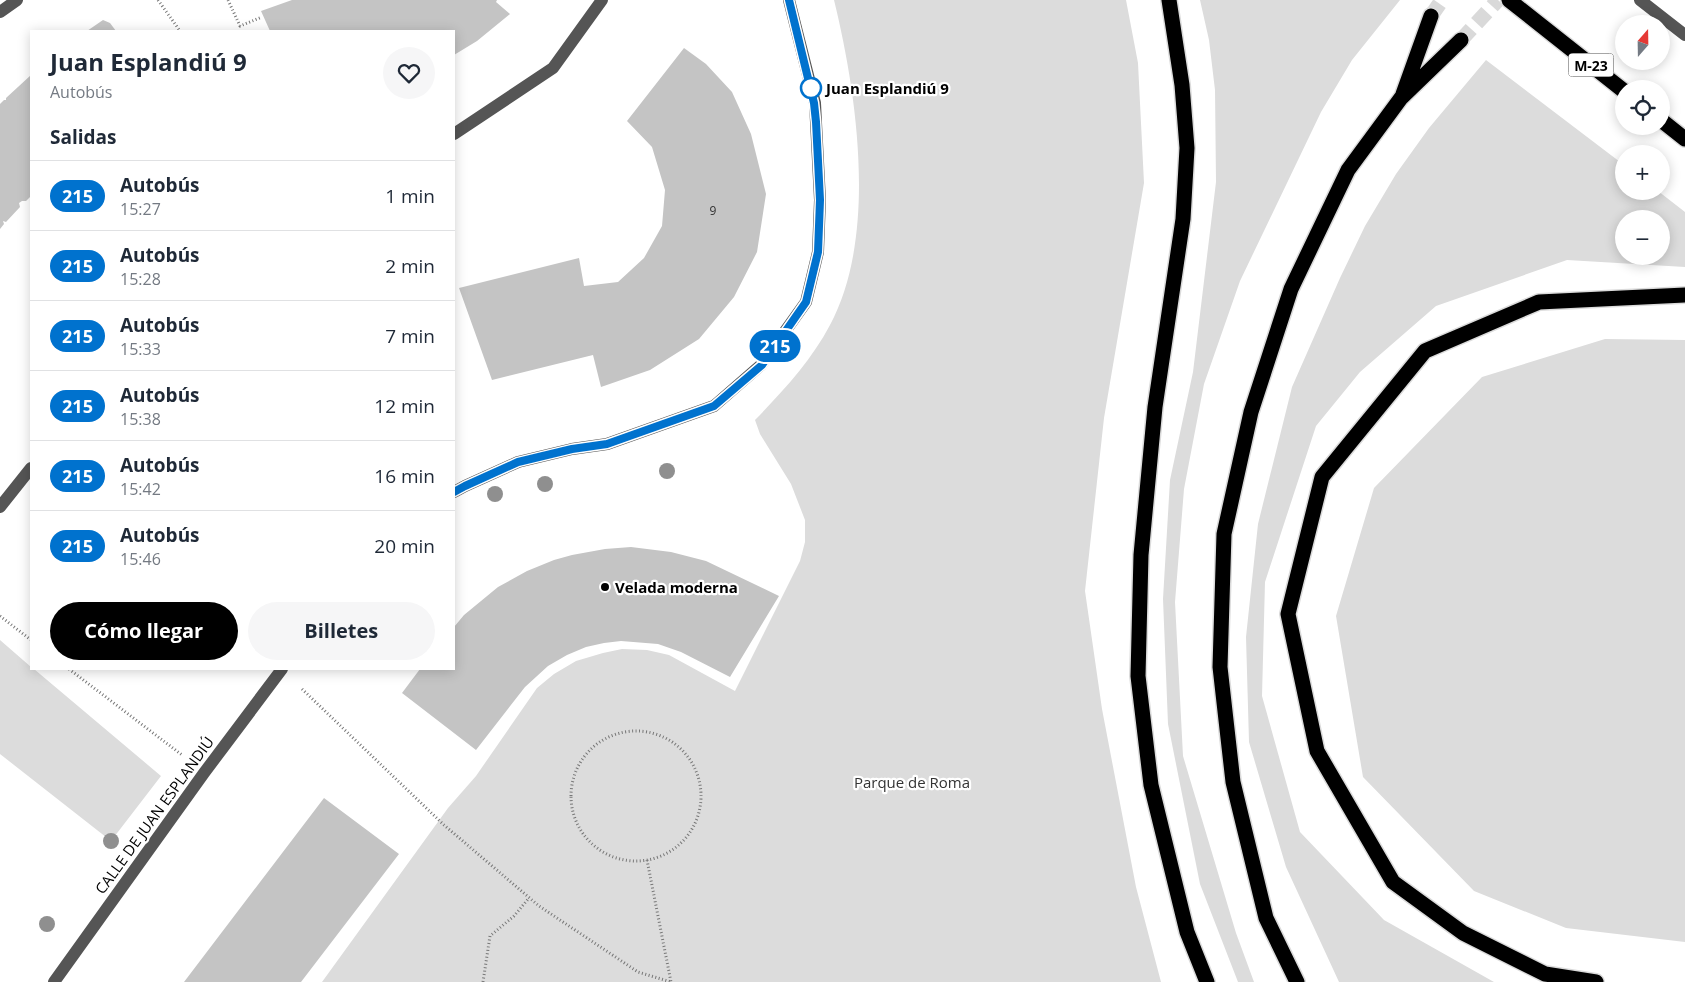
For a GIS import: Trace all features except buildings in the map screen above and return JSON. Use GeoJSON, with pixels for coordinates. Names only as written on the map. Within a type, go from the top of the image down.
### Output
{"type":"FeatureCollection","features":[{"type":"Feature","properties":{"kind":"highway"},"geometry":{"type":"LineString","coordinates":[[1169,0],[1182,85],[1187,148],[1183,219],[1155,407],[1141,555],[1138,676],[1151,785],[1187,932],[1207,982]]}},
{"type":"Feature","properties":{"kind":"highway","name":"M-23"},"geometry":{"type":"LineString","coordinates":[[1509,0],[1615,84]]}},
{"type":"Feature","properties":{"kind":"highway"},"geometry":{"type":"LineString","coordinates":[[1401,98],[1431,16]]}},
{"type":"Feature","properties":{"kind":"highway"},"geometry":{"type":"LineString","coordinates":[[1296,982],[1266,918],[1233,782],[1220,667],[1224,534],[1251,412],[1291,289],[1348,170],[1401,98],[1461,40]]}},
{"type":"Feature","properties":{"kind":"highway"},"geometry":{"type":"LineString","coordinates":[[1670,127],[1685,139]]}},
{"type":"Feature","properties":{"kind":"highway"},"geometry":{"type":"LineString","coordinates":[[1596,982],[1546,974],[1463,933],[1393,882],[1317,751],[1288,614],[1322,477],[1425,351],[1540,302],[1685,295]]}},
{"type":"Feature","properties":{"kind":"street"},"geometry":{"type":"LineString","coordinates":[[0,12],[16,0]]}},
{"type":"Feature","properties":{"kind":"street"},"geometry":{"type":"LineString","coordinates":[[455,133],[553,68],[602,0]]}},
{"type":"Feature","properties":{"kind":"street"},"geometry":{"type":"LineString","coordinates":[[455,491],[518,462],[572,449],[607,444],[714,406],[762,365],[806,302],[818,252],[820,200],[816,122],[814,103],[788,0]]}},
{"type":"Feature","properties":{"kind":"street"},"geometry":{"type":"LineString","coordinates":[[1640,0],[1685,35]]}},
{"type":"Feature","properties":{"kind":"street"},"geometry":{"type":"LineString","coordinates":[[0,507],[30,469]]}},
{"type":"Feature","properties":{"kind":"street","name":"CALLE DE JUAN ESPLANDIÚ"},"geometry":{"type":"LineString","coordinates":[[54,982],[204,773],[281,670]]}},
{"type":"Feature","properties":{"kind":"path"},"geometry":{"type":"LineString","coordinates":[[158,0],[179,30]]}},
{"type":"Feature","properties":{"kind":"path"},"geometry":{"type":"LineString","coordinates":[[228,0],[240,26],[262,17]]}},
{"type":"Feature","properties":{"kind":"path"},"geometry":{"type":"LineString","coordinates":[[0,616],[30,639]]}},
{"type":"Feature","properties":{"kind":"path"},"geometry":{"type":"LineString","coordinates":[[70,670],[204,773]]}},
{"type":"Feature","properties":{"kind":"path"},"geometry":{"type":"LineString","coordinates":[[283,670],[444,825],[529,898],[638,972],[671,982],[647,860]]}},
{"type":"Feature","properties":{"kind":"path"},"geometry":{"type":"LineString","coordinates":[[640,730],[661,735],[679,746],[692,762],[700,782],[701,803],[696,823],[692,829],[684,840],[667,853],[647,860],[625,860],[604,854],[587,840],[575,821],[570,800],[573,778],[582,758],[598,742],[618,733],[640,730]]}},
{"type":"Feature","properties":{"kind":"path"},"geometry":{"type":"LineString","coordinates":[[483,982],[490,936],[514,916],[529,898]]}},
{"type":"Feature","properties":{"kind":"green space","name":"Parque de Roma"},"geometry":{"type":"Polygon","coordinates":[[[834,0],[1126,0],[1138,63],[1144,183],[1104,418],[1085,591],[1102,709],[1136,887],[1161,982],[322,982],[448,808],[476,776],[537,688],[554,674],[576,661],[603,653],[622,649],[647,650],[669,655],[735,691],[800,561],[805,542],[805,520],[791,484],[760,434],[755,420],[796,375],[830,325],[845,289],[854,250],[858,208],[859,164],[850,78],[834,0]]]}},
{"type":"Feature","properties":{"kind":"green space"},"geometry":{"type":"Polygon","coordinates":[[[1200,0],[1400,0],[1352,60],[1321,112],[1240,281],[1204,384],[1184,489],[1175,602],[1183,756],[1236,933],[1254,982],[1238,982],[1200,884],[1168,724],[1163,599],[1170,480],[1193,372],[1216,182],[1215,90],[1209,40],[1200,0]]]}},
{"type":"Feature","properties":{"kind":"green space"},"geometry":{"type":"Polygon","coordinates":[[[1486,60],[1615,158],[1615,200],[1670,200],[1685,212],[1685,267],[1651,265],[1670,265],[1670,210],[1615,210],[1615,263],[1567,260],[1436,306],[1360,372],[1316,426],[1265,582],[1262,696],[1300,832],[1384,920],[1494,982],[1339,982],[1286,867],[1249,742],[1246,637],[1258,524],[1292,387],[1365,226],[1396,174],[1429,128],[1486,60]]]}},
{"type":"Feature","properties":{"kind":"green space"},"geometry":{"type":"Polygon","coordinates":[[[1605,339],[1685,340],[1685,942],[1566,928],[1474,891],[1363,777],[1336,616],[1374,488],[1482,377],[1605,339]]]}},
{"type":"Feature","properties":{"kind":"green space"},"geometry":{"type":"Polygon","coordinates":[[[0,640],[30,666],[30,670],[35,670],[161,776],[111,841],[0,754],[0,640]]]}},
{"type":"Feature","properties":{"kind":"tunnel"},"geometry":{"type":"LineString","coordinates":[[1431,16],[1442,0]]}},
{"type":"Feature","properties":{"kind":"tunnel"},"geometry":{"type":"LineString","coordinates":[[1461,40],[1498,0]]}},
{"type":"Feature","properties":{"kind":"bus line","name":"215"},"geometry":{"type":"LineString","coordinates":[[455,491],[518,462],[572,449],[607,444],[714,406],[762,365],[806,302],[818,252],[820,200],[816,122],[814,103],[789,0]]}},
{"type":"Feature","properties":{"kind":"place","name":"Juan Esplandiú 9"},"geometry":{"type":"Point","coordinates":[811,88]}},
{"type":"Feature","properties":{"kind":"place","name":"Velada moderna"},"geometry":{"type":"Point","coordinates":[605,587]}}]}
